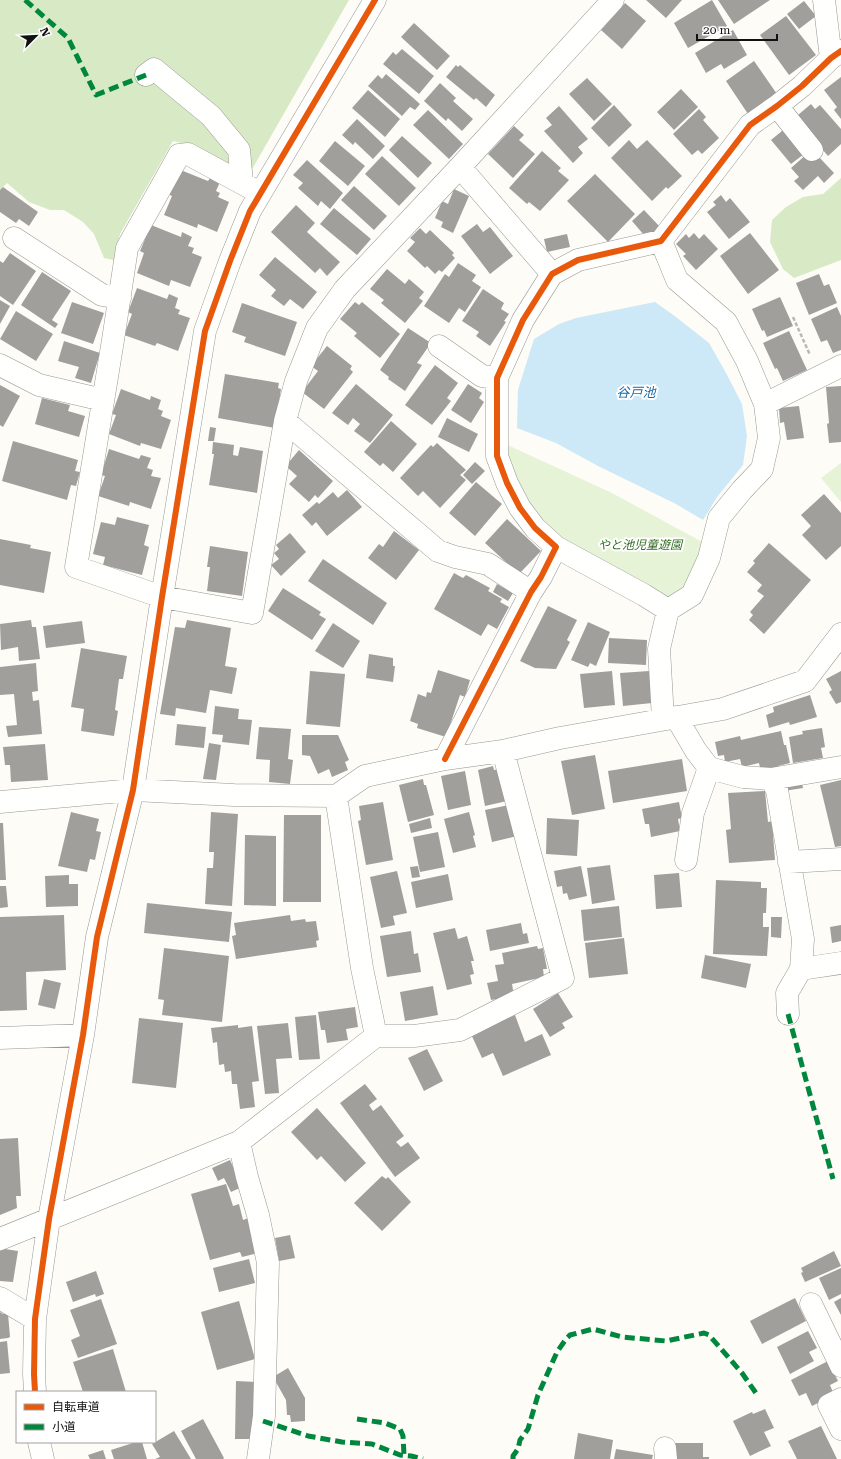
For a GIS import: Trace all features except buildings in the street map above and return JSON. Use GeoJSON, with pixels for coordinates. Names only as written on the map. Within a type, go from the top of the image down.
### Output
{"type":"FeatureCollection","features":[{"type":"Feature","properties":{"kind":"street"},"geometry":{"type":"LineString","coordinates":[[251,188],[375,0]]}},
{"type":"Feature","properties":{"kind":"street"},"geometry":{"type":"LineString","coordinates":[[251,188],[188,154],[179,155],[127,248],[76,567],[162,597],[252,613],[285,421],[296,381],[317,328],[345,289],[460,167],[613,0]]}},
{"type":"Feature","properties":{"kind":"street"},"geometry":{"type":"LineString","coordinates":[[668,610],[556,547],[535,528],[520,508],[507,483],[498,456],[497,378],[523,320],[552,274],[578,260],[661,241],[750,125],[802,86],[836,54],[828,1]]}},
{"type":"Feature","properties":{"kind":"street"},"geometry":{"type":"LineString","coordinates":[[35,1391],[34,1319],[49,1219],[98,937],[133,790],[162,597],[205,331],[250,211],[251,188],[239,150],[211,116],[154,69],[146,75]]}},
{"type":"Feature","properties":{"kind":"street"},"geometry":{"type":"LineString","coordinates":[[777,106],[812,150]]}},
{"type":"Feature","properties":{"kind":"street"},"geometry":{"type":"LineString","coordinates":[[460,167],[552,274]]}},
{"type":"Feature","properties":{"kind":"street"},"geometry":{"type":"LineString","coordinates":[[14,238],[102,295],[120,298]]}},
{"type":"Feature","properties":{"kind":"street"},"geometry":{"type":"LineString","coordinates":[[661,241],[677,280],[726,322],[747,361],[765,404],[768,438],[762,469],[719,518],[710,558],[692,595],[668,610],[659,649],[670,718],[709,768],[743,777],[771,779],[841,767]]}},
{"type":"Feature","properties":{"kind":"street"},"geometry":{"type":"LineString","coordinates":[[439,346],[482,376],[497,378]]}},
{"type":"Feature","properties":{"kind":"street"},"geometry":{"type":"LineString","coordinates":[[0,365],[39,384],[103,400]]}},
{"type":"Feature","properties":{"kind":"street"},"geometry":{"type":"LineString","coordinates":[[765,404],[841,366]]}},
{"type":"Feature","properties":{"kind":"street"},"geometry":{"type":"LineString","coordinates":[[285,421],[438,551],[455,557],[488,564],[531,592]]}},
{"type":"Feature","properties":{"kind":"street"},"geometry":{"type":"LineString","coordinates":[[445,759],[531,592],[556,547]]}},
{"type":"Feature","properties":{"kind":"street"},"geometry":{"type":"LineString","coordinates":[[0,802],[133,790],[336,796],[365,776],[445,759],[503,751],[560,738],[723,708],[805,681],[841,634]]}},
{"type":"Feature","properties":{"kind":"street"},"geometry":{"type":"LineString","coordinates":[[0,1239],[239,1142],[376,1036],[414,1036],[460,1030],[563,978],[503,751]]}},
{"type":"Feature","properties":{"kind":"street"},"geometry":{"type":"LineString","coordinates":[[686,860],[693,813],[709,768]]}},
{"type":"Feature","properties":{"kind":"street"},"geometry":{"type":"LineString","coordinates":[[771,779],[777,790],[803,939],[801,969],[787,993],[788,1014]]}},
{"type":"Feature","properties":{"kind":"street"},"geometry":{"type":"LineString","coordinates":[[336,796],[362,968],[376,1036]]}},
{"type":"Feature","properties":{"kind":"street"},"geometry":{"type":"LineString","coordinates":[[789,862],[841,859]]}},
{"type":"Feature","properties":{"kind":"street"},"geometry":{"type":"LineString","coordinates":[[801,969],[841,963]]}},
{"type":"Feature","properties":{"kind":"street"},"geometry":{"type":"LineString","coordinates":[[0,1038],[82,1035]]}},
{"type":"Feature","properties":{"kind":"street"},"geometry":{"type":"LineString","coordinates":[[239,1142],[246,1177],[258,1215],[268,1263],[264,1416],[258,1459]]}},
{"type":"Feature","properties":{"kind":"street"},"geometry":{"type":"LineString","coordinates":[[0,1298],[34,1319]]}},
{"type":"Feature","properties":{"kind":"street"},"geometry":{"type":"LineString","coordinates":[[811,1304],[841,1366]]}},
{"type":"Feature","properties":{"kind":"street"},"geometry":{"type":"LineString","coordinates":[[841,1399],[829,1405],[841,1429]]}},
{"type":"Feature","properties":{"kind":"street"},"geometry":{"type":"LineString","coordinates":[[39,1443],[43,1459]]}},
{"type":"Feature","properties":{"kind":"path"},"geometry":{"type":"LineString","coordinates":[[793,317],[820,377]]}},
{"type":"Feature","properties":{"kind":"green space"},"geometry":{"type":"Polygon","coordinates":[[[0,0],[349,0],[251,171],[234,167],[195,146],[173,141],[120,234],[114,260],[104,258],[94,234],[83,222],[64,210],[50,210],[29,202],[7,183],[0,190],[0,0]]]}},
{"type":"Feature","properties":{"kind":"green space"},"geometry":{"type":"Polygon","coordinates":[[[841,178],[841,260],[794,278],[783,269],[770,242],[772,220],[786,207],[803,197],[823,194],[841,178]]]}},
{"type":"Feature","properties":{"kind":"green space","name":"やと池児童遊園"},"geometry":{"type":"Polygon","coordinates":[[[505,444],[612,493],[704,543],[693,580],[672,600],[555,534],[522,493],[505,444]]]}},
{"type":"Feature","properties":{"kind":"green space"},"geometry":{"type":"Polygon","coordinates":[[[841,463],[841,502],[821,478],[841,463]]]}},
{"type":"Feature","properties":{"kind":"water","name":"谷戸池"},"geometry":{"type":"Polygon","coordinates":[[[655,302],[709,343],[742,404],[747,436],[743,465],[717,497],[703,520],[676,504],[598,466],[556,443],[517,428],[518,390],[534,339],[559,324],[576,318],[655,302]]]}},
{"type":"Feature","properties":{"kind":"marked path"},"geometry":{"type":"LineString","coordinates":[[25,0],[68,38],[96,95],[146,75]]}},
{"type":"Feature","properties":{"kind":"marked path"},"geometry":{"type":"LineString","coordinates":[[788,1014],[833,1179]]}},
{"type":"Feature","properties":{"kind":"marked path"},"geometry":{"type":"LineString","coordinates":[[513,1459],[513,1456],[518,1449],[520,1440],[528,1429],[538,1395],[557,1352],[570,1335],[593,1329],[622,1337],[666,1341],[704,1333],[709,1335],[742,1373],[758,1396]]}},
{"type":"Feature","properties":{"kind":"marked path"},"geometry":{"type":"LineString","coordinates":[[357,1419],[385,1423],[400,1429],[403,1436],[404,1455]]}},
{"type":"Feature","properties":{"kind":"marked path"},"geometry":{"type":"LineString","coordinates":[[263,1421],[308,1436],[342,1442],[372,1444],[400,1455],[423,1459]]}},
{"type":"Feature","properties":{"kind":"cycle path"},"geometry":{"type":"LineString","coordinates":[[35,1391],[35,1319],[49,1219],[83,1035],[97,937],[133,790],[162,597],[205,331],[250,211],[375,0]]}},
{"type":"Feature","properties":{"kind":"cycle path"},"geometry":{"type":"LineString","coordinates":[[445,759],[531,592],[541,577],[556,547],[535,528],[520,508],[507,483],[497,456],[497,378],[523,320],[552,274],[578,260],[661,241],[750,125],[802,86],[831,58],[841,51]]}}]}
